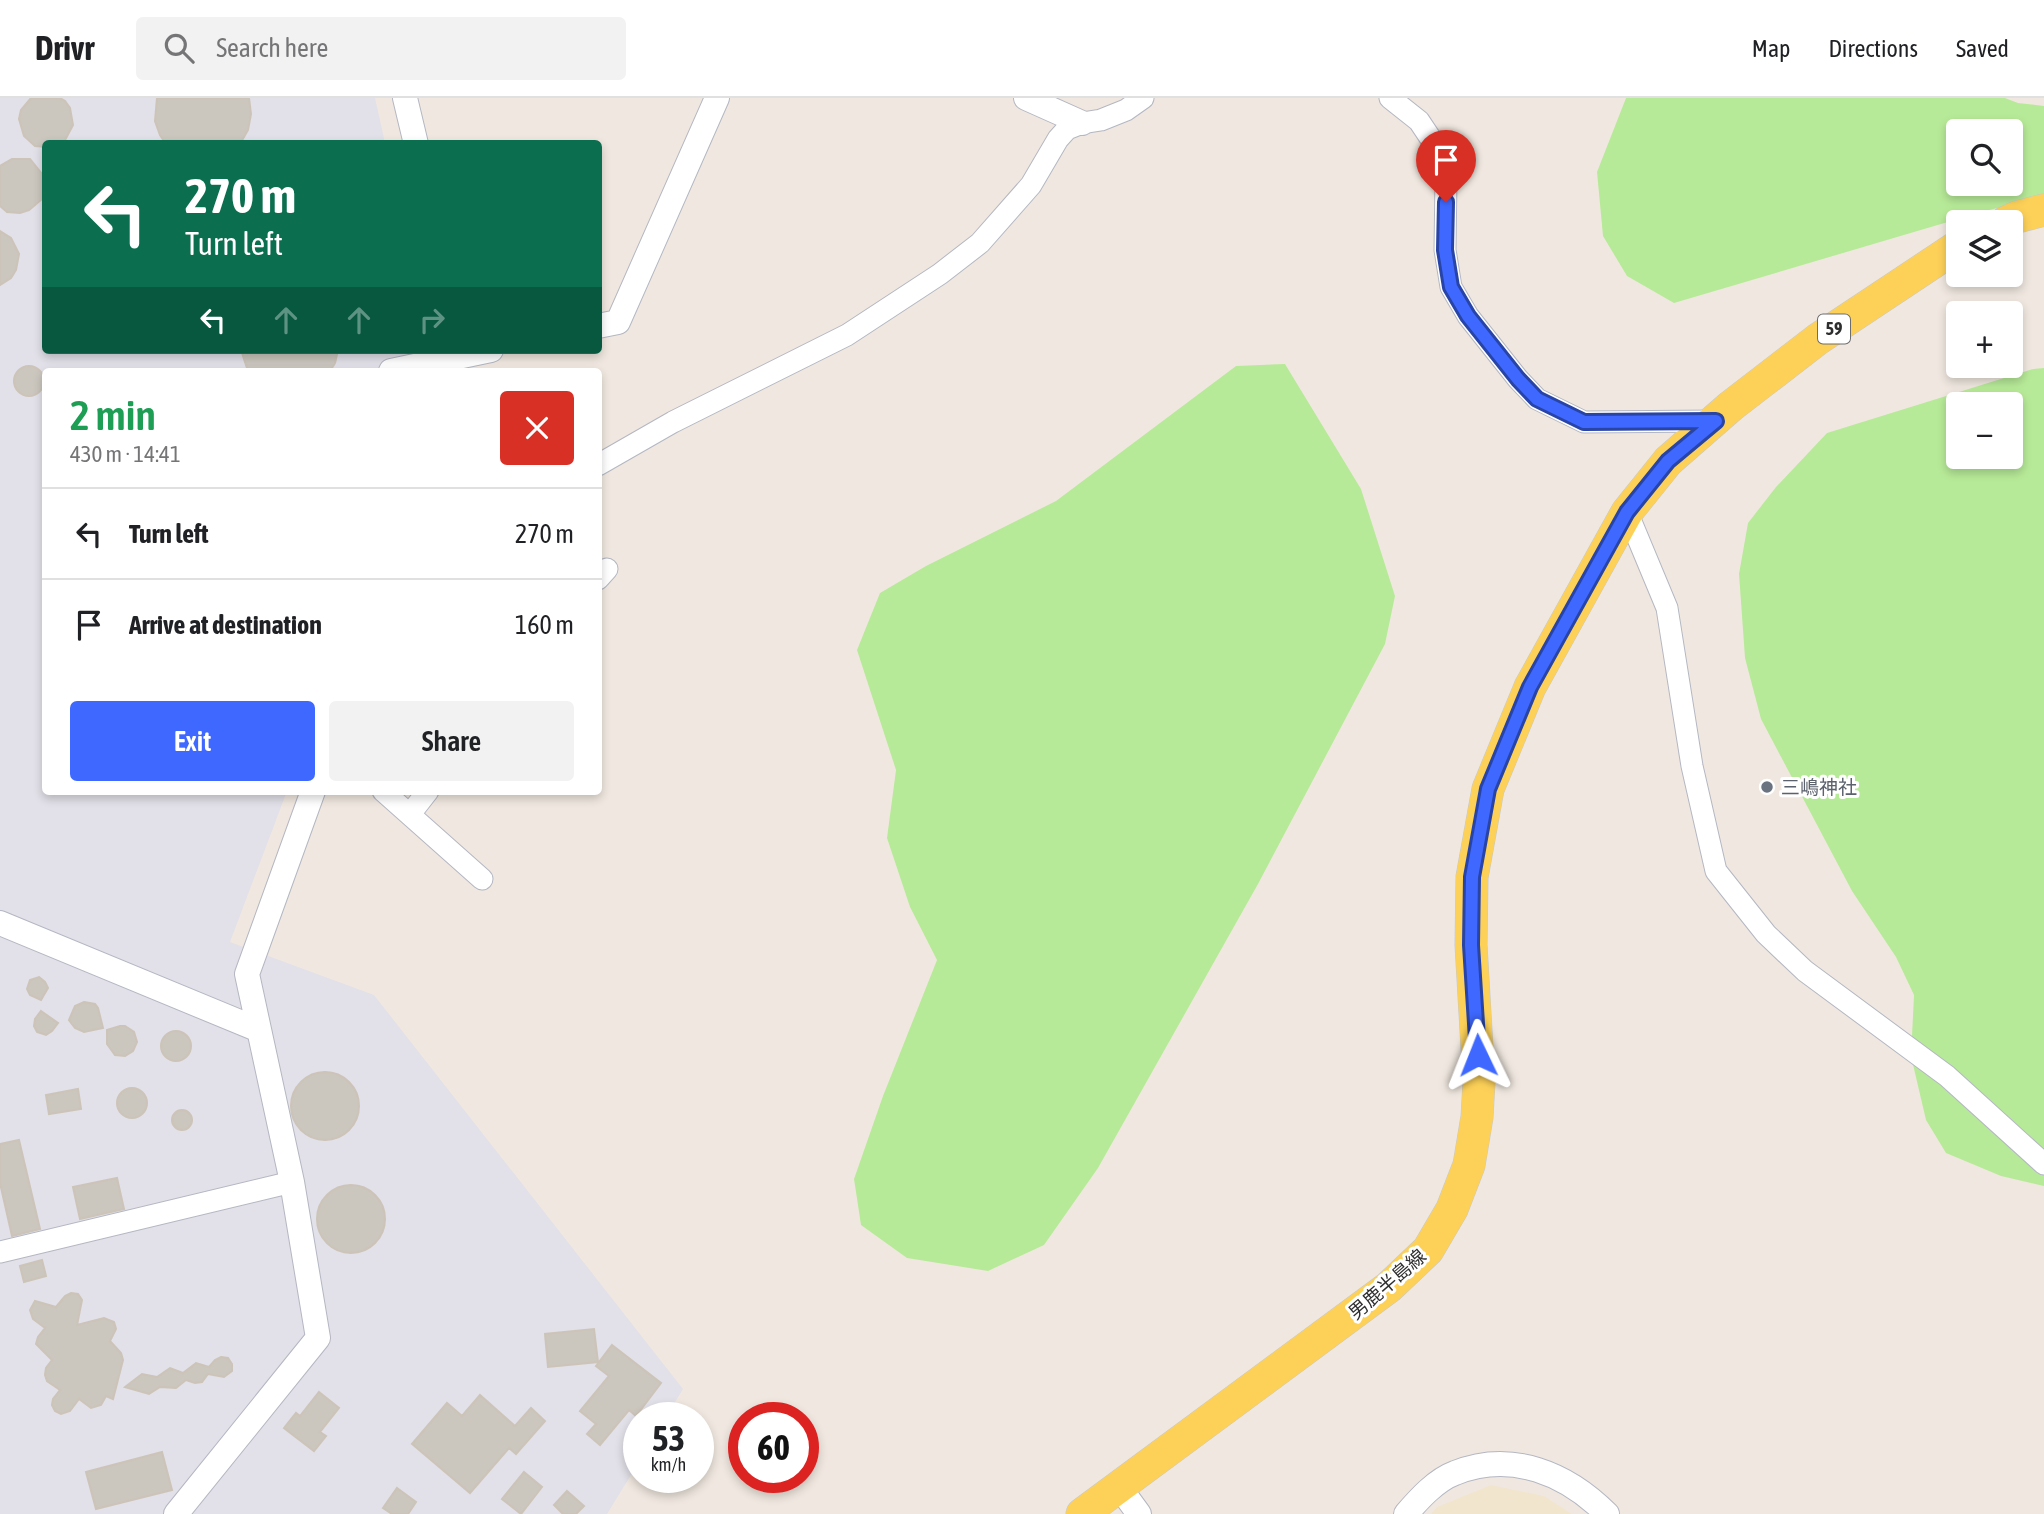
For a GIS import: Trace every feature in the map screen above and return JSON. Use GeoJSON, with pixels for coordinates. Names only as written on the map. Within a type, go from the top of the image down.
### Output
{"type":"FeatureCollection","features":[{"type":"Feature","properties":{"kind":"main road"},"geometry":{"type":"LineString","coordinates":[[2023,216],[2044,211]]}},
{"type":"Feature","properties":{"kind":"main road","name":"男鹿半島線"},"geometry":{"type":"LineString","coordinates":[[1082,1514],[1389,1287],[1428,1250],[1452,1209],[1469,1165],[1477,1117],[1479,1082],[1471,945],[1472,877],[1488,789],[1530,687],[1627,512],[1668,461],[1731,406],[1818,339],[1946,254]]}},
{"type":"Feature","properties":{"kind":"street"},"geometry":{"type":"LineString","coordinates":[[405,98],[415,140]]}},
{"type":"Feature","properties":{"kind":"street"},"geometry":{"type":"LineString","coordinates":[[602,325],[618,322],[717,98]]}},
{"type":"Feature","properties":{"kind":"street"},"geometry":{"type":"LineString","coordinates":[[1026,98],[1082,123]]}},
{"type":"Feature","properties":{"kind":"street"},"geometry":{"type":"LineString","coordinates":[[602,463],[673,422],[847,335],[940,274],[980,243],[1031,185],[1058,139],[1067,130],[1126,110],[1143,98]]}},
{"type":"Feature","properties":{"kind":"street"},"geometry":{"type":"LineString","coordinates":[[1390,98],[1419,121],[1433,142],[1446,178],[1445,250],[1451,287],[1468,316],[1537,399],[1584,422],[1716,421]]}},
{"type":"Feature","properties":{"kind":"street"},"geometry":{"type":"LineString","coordinates":[[409,368],[464,359]]}},
{"type":"Feature","properties":{"kind":"street"},"geometry":{"type":"LineString","coordinates":[[1627,512],[1667,608],[1692,766],[1716,870],[1766,934],[1805,971],[1947,1076],[2044,1164]]}},
{"type":"Feature","properties":{"kind":"street"},"geometry":{"type":"LineString","coordinates":[[176,1514],[318,1338],[292,1182],[247,974],[312,795]]}},
{"type":"Feature","properties":{"kind":"street"},"geometry":{"type":"LineString","coordinates":[[388,795],[482,879]]}},
{"type":"Feature","properties":{"kind":"street"},"geometry":{"type":"LineString","coordinates":[[410,814],[425,795]]}},
{"type":"Feature","properties":{"kind":"street"},"geometry":{"type":"LineString","coordinates":[[0,923],[259,1030]]}},
{"type":"Feature","properties":{"kind":"street"},"geometry":{"type":"LineString","coordinates":[[0,1252],[292,1182]]}},
{"type":"Feature","properties":{"kind":"street"},"geometry":{"type":"LineString","coordinates":[[1406,1514],[1421,1496],[1453,1473],[1502,1464],[1530,1468],[1556,1476],[1587,1494],[1607,1514]]}},
{"type":"Feature","properties":{"kind":"street"},"geometry":{"type":"LineString","coordinates":[[1120,1488],[1139,1514]]}},
{"type":"Feature","properties":{"kind":"shaded area"},"geometry":{"type":"Polygon","coordinates":[[[0,98],[375,98],[384,140],[42,140],[42,354],[431,354],[433,368],[42,368],[42,795],[285,795],[230,942],[374,995],[683,1389],[675,1402],[623,1402],[623,1488],[607,1514],[0,1514],[0,98]]]}},
{"type":"Feature","properties":{"kind":"shaded area"},"geometry":{"type":"Polygon","coordinates":[[[1491,1485],[1544,1496],[1572,1514],[1431,1514],[1437,1507],[1491,1485]]]}},
{"type":"Feature","properties":{"kind":"green space"},"geometry":{"type":"Polygon","coordinates":[[[1626,98],[2005,98],[2018,103],[2044,106],[2044,197],[1989,210],[1946,210],[1946,223],[1674,303],[1627,276],[1603,236],[1597,172],[1626,98]]]}},
{"type":"Feature","properties":{"kind":"green space"},"geometry":{"type":"Polygon","coordinates":[[[1285,364],[1361,489],[1395,596],[1385,644],[1258,884],[1098,1168],[1044,1245],[988,1271],[907,1258],[861,1225],[854,1179],[883,1096],[937,960],[910,907],[887,838],[896,770],[857,650],[880,593],[926,566],[1056,501],[1236,366],[1285,364]]]}},
{"type":"Feature","properties":{"kind":"green space"},"geometry":{"type":"Polygon","coordinates":[[[2044,368],[2044,1186],[2001,1176],[1946,1153],[1926,1120],[1911,1056],[1914,995],[1896,957],[1852,891],[1761,719],[1745,658],[1739,574],[1748,523],[1776,487],[1827,433],[1946,396],[1946,469],[2023,469],[2023,392],[1959,392],[2004,378],[2023,378],[2023,372],[2044,368]]]}},
{"type":"Feature","properties":{"kind":"building"},"geometry":{"type":"Polygon","coordinates":[[[31,98],[60,98],[70,108],[73,125],[65,140],[42,140],[42,147],[35,146],[24,136],[19,119],[21,110],[31,98]]]}},
{"type":"Feature","properties":{"kind":"building"},"geometry":{"type":"Polygon","coordinates":[[[157,98],[249,98],[251,114],[248,130],[242,140],[163,140],[155,121],[157,98]]]}},
{"type":"Feature","properties":{"kind":"building"},"geometry":{"type":"Polygon","coordinates":[[[12,159],[30,159],[42,174],[42,199],[29,210],[20,213],[7,212],[0,206],[0,166],[12,159]]]}},
{"type":"Feature","properties":{"kind":"building"},"geometry":{"type":"Polygon","coordinates":[[[0,231],[11,238],[19,254],[16,270],[11,278],[0,285],[0,231]]]}},
{"type":"Feature","properties":{"kind":"building"},"geometry":{"type":"Polygon","coordinates":[[[242,354],[337,354],[332,368],[247,368],[242,354]]]}},
{"type":"Feature","properties":{"kind":"building"},"geometry":{"type":"Polygon","coordinates":[[[29,366],[40,370],[40,392],[29,396],[18,392],[14,381],[18,370],[29,366]]]}},
{"type":"Feature","properties":{"kind":"building"},"geometry":{"type":"Polygon","coordinates":[[[39,977],[48,988],[41,1000],[30,995],[27,989],[30,980],[39,977]]]}},
{"type":"Feature","properties":{"kind":"building"},"geometry":{"type":"Polygon","coordinates":[[[84,1002],[95,1004],[98,1008],[103,1028],[84,1032],[75,1028],[69,1020],[75,1006],[84,1002]]]}},
{"type":"Feature","properties":{"kind":"building"},"geometry":{"type":"Polygon","coordinates":[[[41,1011],[58,1023],[46,1035],[37,1032],[34,1026],[41,1011]]]}},
{"type":"Feature","properties":{"kind":"building"},"geometry":{"type":"Polygon","coordinates":[[[120,1026],[134,1032],[137,1042],[133,1051],[125,1056],[115,1055],[107,1044],[107,1030],[120,1026]]]}},
{"type":"Feature","properties":{"kind":"building"},"geometry":{"type":"Polygon","coordinates":[[[176,1031],[187,1035],[191,1046],[187,1057],[176,1061],[165,1057],[161,1046],[165,1035],[176,1031]]]}},
{"type":"Feature","properties":{"kind":"building"},"geometry":{"type":"Polygon","coordinates":[[[332,1072],[353,1087],[359,1099],[357,1119],[349,1130],[332,1140],[318,1140],[301,1130],[293,1119],[291,1099],[301,1082],[312,1074],[332,1072]]]}},
{"type":"Feature","properties":{"kind":"building"},"geometry":{"type":"Polygon","coordinates":[[[132,1088],[143,1092],[147,1103],[143,1114],[132,1118],[121,1114],[117,1103],[121,1092],[132,1088]]]}},
{"type":"Feature","properties":{"kind":"building"},"geometry":{"type":"Polygon","coordinates":[[[78,1089],[81,1109],[49,1114],[46,1095],[78,1089]]]}},
{"type":"Feature","properties":{"kind":"building"},"geometry":{"type":"Polygon","coordinates":[[[178,1110],[186,1110],[192,1120],[186,1130],[178,1130],[172,1124],[172,1116],[178,1110]]]}},
{"type":"Feature","properties":{"kind":"building"},"geometry":{"type":"Polygon","coordinates":[[[19,1140],[40,1229],[12,1236],[0,1183],[0,1144],[19,1140]]]}},
{"type":"Feature","properties":{"kind":"building"},"geometry":{"type":"Polygon","coordinates":[[[117,1178],[124,1209],[80,1219],[73,1187],[117,1178]]]}},
{"type":"Feature","properties":{"kind":"building"},"geometry":{"type":"Polygon","coordinates":[[[358,1185],[379,1200],[385,1212],[383,1232],[375,1243],[358,1253],[344,1253],[327,1243],[319,1232],[317,1212],[327,1195],[338,1187],[358,1185]]]}},
{"type":"Feature","properties":{"kind":"building"},"geometry":{"type":"Polygon","coordinates":[[[42,1260],[46,1276],[24,1282],[20,1266],[42,1260]]]}},
{"type":"Feature","properties":{"kind":"building"},"geometry":{"type":"Polygon","coordinates":[[[71,1293],[78,1294],[82,1300],[77,1325],[104,1318],[114,1322],[116,1329],[110,1341],[121,1353],[123,1360],[113,1399],[106,1396],[101,1405],[91,1408],[79,1399],[70,1411],[61,1414],[55,1411],[52,1405],[60,1390],[47,1381],[45,1375],[52,1360],[36,1344],[45,1328],[33,1319],[30,1310],[35,1301],[56,1307],[71,1293]]]}},
{"type":"Feature","properties":{"kind":"building"},"geometry":{"type":"Polygon","coordinates":[[[594,1329],[598,1362],[548,1367],[545,1334],[594,1329]]]}},
{"type":"Feature","properties":{"kind":"building"},"geometry":{"type":"Polygon","coordinates":[[[612,1345],[661,1383],[647,1402],[623,1402],[623,1417],[600,1445],[587,1434],[596,1424],[580,1411],[609,1376],[596,1366],[612,1345]]]}},
{"type":"Feature","properties":{"kind":"building"},"geometry":{"type":"Polygon","coordinates":[[[221,1357],[228,1358],[232,1364],[232,1371],[224,1377],[208,1374],[202,1382],[186,1380],[176,1388],[160,1387],[149,1394],[125,1387],[142,1374],[157,1377],[170,1368],[183,1373],[196,1363],[209,1367],[221,1357]]]}},
{"type":"Feature","properties":{"kind":"building"},"geometry":{"type":"Polygon","coordinates":[[[319,1392],[339,1408],[320,1432],[326,1436],[314,1451],[284,1428],[296,1413],[300,1416],[319,1392]]]}},
{"type":"Feature","properties":{"kind":"building"},"geometry":{"type":"Polygon","coordinates":[[[480,1395],[515,1426],[531,1408],[545,1421],[516,1454],[509,1448],[470,1493],[412,1444],[447,1403],[462,1416],[480,1395]]]}},
{"type":"Feature","properties":{"kind":"building"},"geometry":{"type":"Polygon","coordinates":[[[162,1452],[172,1490],[96,1509],[86,1472],[162,1452]]]}},
{"type":"Feature","properties":{"kind":"building"},"geometry":{"type":"Polygon","coordinates":[[[524,1472],[542,1487],[521,1514],[502,1499],[524,1472]]]}},
{"type":"Feature","properties":{"kind":"building"},"geometry":{"type":"Polygon","coordinates":[[[397,1488],[416,1502],[408,1514],[392,1514],[383,1508],[397,1488]]]}},
{"type":"Feature","properties":{"kind":"building"},"geometry":{"type":"Polygon","coordinates":[[[567,1491],[584,1506],[576,1514],[563,1514],[554,1505],[567,1491]]]}},
{"type":"Feature","properties":{"kind":"place","name":"三嶋神社"},"geometry":{"type":"Point","coordinates":[1767,787]}},
{"type":"Feature","properties":{"kind":"route"},"geometry":{"type":"LineString","coordinates":[[1446,202],[1445,250],[1451,287],[1468,316],[1537,399],[1584,422],[1716,421],[1668,461],[1627,512],[1530,687],[1488,789],[1472,877],[1471,945],[1478,1055]]}}]}
